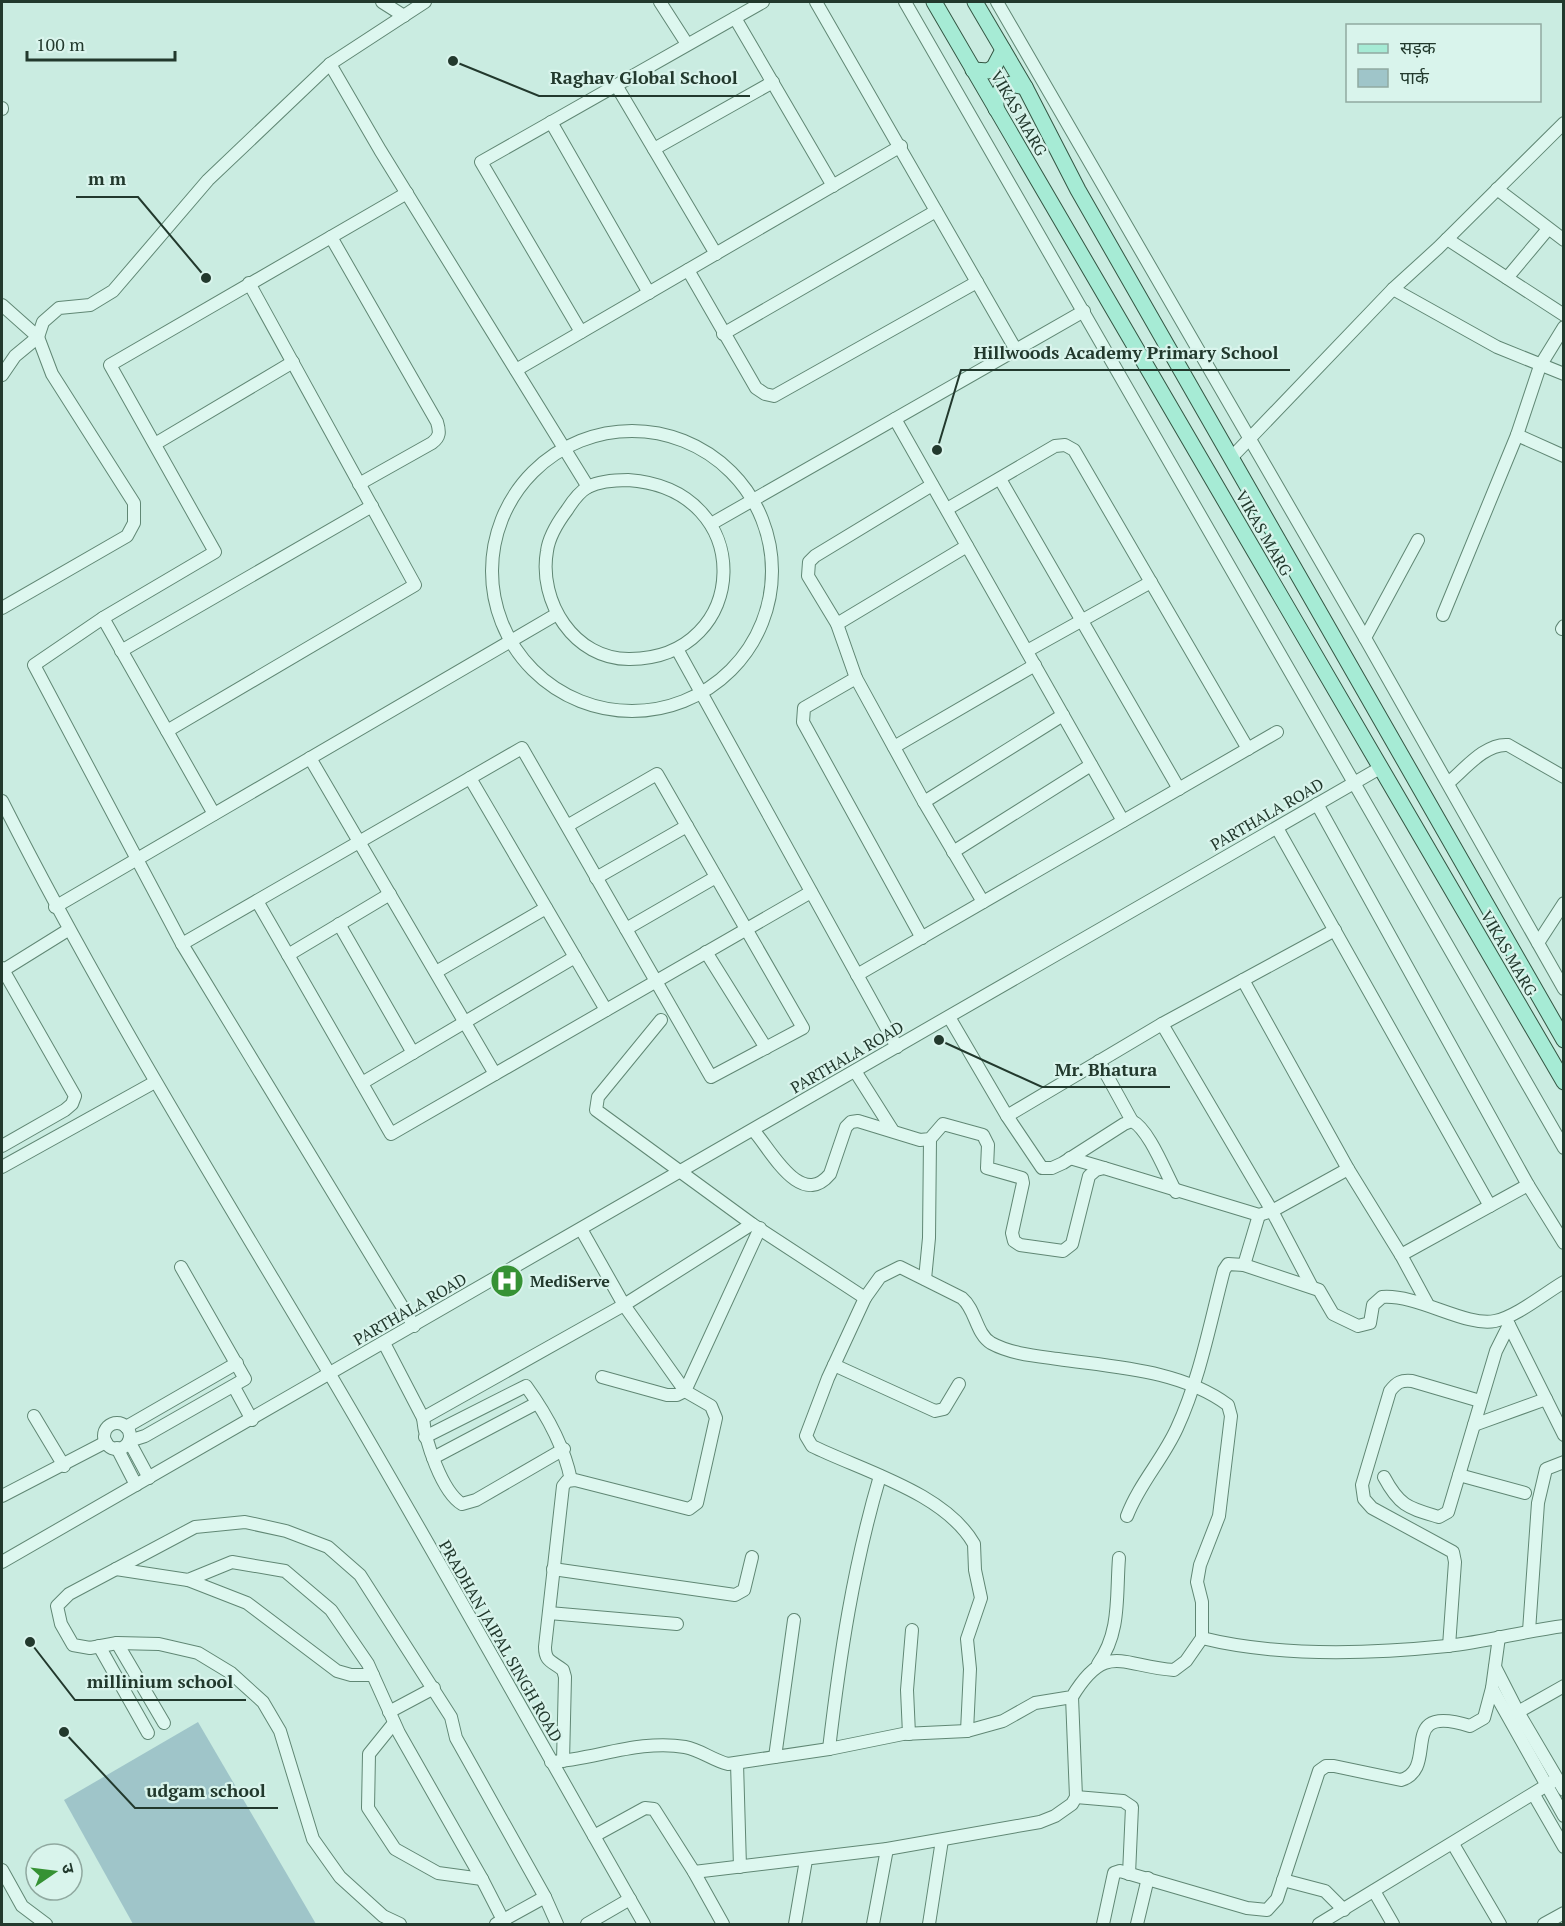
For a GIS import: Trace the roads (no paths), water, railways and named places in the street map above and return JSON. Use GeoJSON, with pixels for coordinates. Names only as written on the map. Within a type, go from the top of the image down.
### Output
{"type":"FeatureCollection","features":[{"type":"Feature","properties":{"kind":"main road","name":"VIKAS MARG"},"geometry":{"type":"LineString","coordinates":[[934,2],[1563,1082]]}},
{"type":"Feature","properties":{"kind":"main road","name":"VIKAS MARG"},"geometry":{"type":"LineString","coordinates":[[975,2],[1025,87],[1078,190],[1563,1040]]}},
{"type":"Feature","properties":{"kind":"main road"},"geometry":{"type":"LineString","coordinates":[[973,70],[987,71],[994,67],[1003,50]]}},
{"type":"Feature","properties":{"kind":"main road"},"geometry":{"type":"LineString","coordinates":[[996,109],[996,99],[1002,87],[1011,84],[1025,87]]}},
{"type":"Feature","properties":{"kind":"street"},"geometry":{"type":"LineString","coordinates":[[382,2],[404,16]]}},
{"type":"Feature","properties":{"kind":"street"},"geometry":{"type":"LineString","coordinates":[[2,375],[15,356],[38,337],[43,322],[59,308],[90,305],[113,291],[208,180],[330,64],[425,2]]}},
{"type":"Feature","properties":{"kind":"street"},"geometry":{"type":"LineString","coordinates":[[660,2],[687,44]]}},
{"type":"Feature","properties":{"kind":"street"},"geometry":{"type":"LineString","coordinates":[[581,332],[481,162],[763,2]]}},
{"type":"Feature","properties":{"kind":"street"},"geometry":{"type":"LineString","coordinates":[[816,2],[901,146],[936,212],[1016,350]]}},
{"type":"Feature","properties":{"kind":"street"},"geometry":{"type":"LineString","coordinates":[[905,2],[1563,1148]]}},
{"type":"Feature","properties":{"kind":"street"},"geometry":{"type":"LineString","coordinates":[[997,2],[1365,638],[1563,989]]}},
{"type":"Feature","properties":{"kind":"street"},"geometry":{"type":"LineString","coordinates":[[735,18],[833,186]]}},
{"type":"Feature","properties":{"kind":"street"},"geometry":{"type":"LineString","coordinates":[[330,64],[406,193],[588,487]]}},
{"type":"Feature","properties":{"kind":"street"},"geometry":{"type":"LineString","coordinates":[[654,150],[773,82]]}},
{"type":"Feature","properties":{"kind":"street"},"geometry":{"type":"LineString","coordinates":[[616,85],[716,254]]}},
{"type":"Feature","properties":{"kind":"street"},"geometry":{"type":"LineString","coordinates":[[551,122],[649,293]]}},
{"type":"Feature","properties":{"kind":"street"},"geometry":{"type":"LineString","coordinates":[[1232,458],[1393,289],[1447,239],[1563,123]]}},
{"type":"Feature","properties":{"kind":"street"},"geometry":{"type":"LineString","coordinates":[[516,370],[901,146]]}},
{"type":"Feature","properties":{"kind":"street"},"geometry":{"type":"LineString","coordinates":[[1497,189],[1563,240]]}},
{"type":"Feature","properties":{"kind":"street"},"geometry":{"type":"LineString","coordinates":[[406,193],[110,365],[215,552],[103,618],[36,661],[34,667],[139,859],[182,944],[414,1326]]}},
{"type":"Feature","properties":{"kind":"street"},"geometry":{"type":"LineString","coordinates":[[723,334],[936,212]]}},
{"type":"Feature","properties":{"kind":"street"},"geometry":{"type":"LineString","coordinates":[[1508,278],[1548,229]]}},
{"type":"Feature","properties":{"kind":"street"},"geometry":{"type":"LineString","coordinates":[[331,237],[437,422],[439,431],[438,438],[432,443],[359,484]]}},
{"type":"Feature","properties":{"kind":"street"},"geometry":{"type":"LineString","coordinates":[[1447,239],[1563,315]]}},
{"type":"Feature","properties":{"kind":"street"},"geometry":{"type":"LineString","coordinates":[[688,270],[756,388],[765,394],[774,396],[977,282]]}},
{"type":"Feature","properties":{"kind":"street"},"geometry":{"type":"LineString","coordinates":[[167,731],[415,585],[249,283]]}},
{"type":"Feature","properties":{"kind":"street"},"geometry":{"type":"LineString","coordinates":[[1393,289],[1497,347],[1563,374]]}},
{"type":"Feature","properties":{"kind":"street"},"geometry":{"type":"LineString","coordinates":[[2,305],[38,337],[52,374],[134,503],[134,523],[127,536],[2,608]]}},
{"type":"Feature","properties":{"kind":"street"},"geometry":{"type":"LineString","coordinates":[[711,524],[1084,311]]}},
{"type":"Feature","properties":{"kind":"street"},"geometry":{"type":"LineString","coordinates":[[1443,615],[1517,435],[1540,366],[1563,327]]}},
{"type":"Feature","properties":{"kind":"street"},"geometry":{"type":"LineString","coordinates":[[155,444],[293,362]]}},
{"type":"Feature","properties":{"kind":"street"},"geometry":{"type":"LineString","coordinates":[[895,419],[1123,821]]}},
{"type":"Feature","properties":{"kind":"street"},"geometry":{"type":"LineString","coordinates":[[646,430],[688,441],[725,465],[753,500],[769,541],[772,585],[760,628],[736,665],[702,694],[662,709],[613,711],[567,696],[528,666],[511,641],[491,578],[497,530],[518,486],[562,446],[598,433],[646,430]]}},
{"type":"Feature","properties":{"kind":"street"},"geometry":{"type":"LineString","coordinates":[[1517,435],[1563,456]]}},
{"type":"Feature","properties":{"kind":"street"},"geometry":{"type":"LineString","coordinates":[[946,509],[1055,447],[1065,445],[1074,450],[1248,749]]}},
{"type":"Feature","properties":{"kind":"street"},"geometry":{"type":"LineString","coordinates":[[1000,479],[1179,789]]}},
{"type":"Feature","properties":{"kind":"street"},"geometry":{"type":"LineString","coordinates":[[611,481],[651,481],[670,487],[692,501],[711,524],[720,545],[724,572],[720,596],[709,620],[694,637],[677,649],[653,658],[627,659],[605,655],[587,646],[568,631],[557,614],[545,579],[547,549],[556,525],[574,500],[588,487],[611,481]]}},
{"type":"Feature","properties":{"kind":"street"},"geometry":{"type":"LineString","coordinates":[[932,484],[815,556],[809,562],[808,576],[837,624],[856,678],[924,802],[983,902]]}},
{"type":"Feature","properties":{"kind":"street"},"geometry":{"type":"LineString","coordinates":[[122,651],[372,507]]}},
{"type":"Feature","properties":{"kind":"street"},"geometry":{"type":"LineString","coordinates":[[1365,638],[1418,540]]}},
{"type":"Feature","properties":{"kind":"street"},"geometry":{"type":"LineString","coordinates":[[837,624],[967,546]]}},
{"type":"Feature","properties":{"kind":"street"},"geometry":{"type":"LineString","coordinates":[[1027,651],[1151,582]]}},
{"type":"Feature","properties":{"kind":"street"},"geometry":{"type":"LineString","coordinates":[[55,907],[557,614]]}},
{"type":"Feature","properties":{"kind":"street"},"geometry":{"type":"LineString","coordinates":[[103,618],[214,814]]}},
{"type":"Feature","properties":{"kind":"street"},"geometry":{"type":"LineString","coordinates":[[677,649],[897,1047]]}},
{"type":"Feature","properties":{"kind":"street"},"geometry":{"type":"LineString","coordinates":[[894,747],[1035,665]]}},
{"type":"Feature","properties":{"kind":"street"},"geometry":{"type":"LineString","coordinates":[[856,678],[804,708],[803,722],[922,938]]}},
{"type":"Feature","properties":{"kind":"street"},"geometry":{"type":"LineString","coordinates":[[924,802],[1063,715]]}},
{"type":"Feature","properties":{"kind":"street"},"geometry":{"type":"LineString","coordinates":[[857,975],[1277,732]]}},
{"type":"Feature","properties":{"kind":"street"},"geometry":{"type":"LineString","coordinates":[[1448,783],[1490,748],[1499,744],[1508,745],[1563,777]]}},
{"type":"Feature","properties":{"kind":"street"},"geometry":{"type":"LineString","coordinates":[[182,944],[522,748],[711,1077],[803,1028],[657,774],[567,826]]}},
{"type":"Feature","properties":{"kind":"street"},"geometry":{"type":"LineString","coordinates":[[310,758],[495,1074]]}},
{"type":"Feature","properties":{"kind":"street"},"geometry":{"type":"LineString","coordinates":[[953,852],[1091,765]]}},
{"type":"Feature","properties":{"kind":"street","name":"PARTHALA ROAD"},"geometry":{"type":"LineString","coordinates":[[2,1562],[1380,768]]}},
{"type":"Feature","properties":{"kind":"street"},"geometry":{"type":"LineString","coordinates":[[470,778],[606,1010]]}},
{"type":"Feature","properties":{"kind":"street","name":"PRADHAN JAIPAL SINGH ROAD"},"geometry":{"type":"LineString","coordinates":[[2,801],[68,930],[155,1082],[557,1761],[594,1836],[644,1924]]}},
{"type":"Feature","properties":{"kind":"street"},"geometry":{"type":"LineString","coordinates":[[1317,804],[1528,1185],[1563,1243]]}},
{"type":"Feature","properties":{"kind":"street"},"geometry":{"type":"LineString","coordinates":[[596,878],[687,826]]}},
{"type":"Feature","properties":{"kind":"street"},"geometry":{"type":"LineString","coordinates":[[1277,828],[1490,1206]]}},
{"type":"Feature","properties":{"kind":"street"},"geometry":{"type":"LineString","coordinates":[[626,929],[716,877]]}},
{"type":"Feature","properties":{"kind":"street"},"geometry":{"type":"LineString","coordinates":[[257,901],[391,1134],[811,892]]}},
{"type":"Feature","properties":{"kind":"street"},"geometry":{"type":"LineString","coordinates":[[288,955],[390,894]]}},
{"type":"Feature","properties":{"kind":"street"},"geometry":{"type":"LineString","coordinates":[[1539,943],[1563,903]]}},
{"type":"Feature","properties":{"kind":"street"},"geometry":{"type":"LineString","coordinates":[[436,972],[546,908]]}},
{"type":"Feature","properties":{"kind":"street"},"geometry":{"type":"LineString","coordinates":[[339,924],[413,1053]]}},
{"type":"Feature","properties":{"kind":"street"},"geometry":{"type":"LineString","coordinates":[[2,1146],[65,1110],[72,1104],[75,1096],[2,970],[68,930]]}},
{"type":"Feature","properties":{"kind":"street"},"geometry":{"type":"LineString","coordinates":[[1007,1116],[1162,1024],[1335,930]]}},
{"type":"Feature","properties":{"kind":"street"},"geometry":{"type":"LineString","coordinates":[[706,952],[766,1048]]}},
{"type":"Feature","properties":{"kind":"street"},"geometry":{"type":"LineString","coordinates":[[362,1083],[575,957]]}},
{"type":"Feature","properties":{"kind":"street"},"geometry":{"type":"LineString","coordinates":[[1243,980],[1427,1304]]}},
{"type":"Feature","properties":{"kind":"street"},"geometry":{"type":"LineString","coordinates":[[949,1017],[1007,1116],[1041,1167]]}},
{"type":"Feature","properties":{"kind":"street"},"geometry":{"type":"LineString","coordinates":[[661,1020],[598,1097],[595,1104],[596,1110],[756,1226],[865,1298]]}},
{"type":"Feature","properties":{"kind":"street"},"geometry":{"type":"LineString","coordinates":[[1162,1024],[1266,1213],[1312,1287]]}},
{"type":"Feature","properties":{"kind":"street"},"geometry":{"type":"LineString","coordinates":[[1099,1061],[1132,1121],[1143,1130],[1176,1192]]}},
{"type":"Feature","properties":{"kind":"street"},"geometry":{"type":"LineString","coordinates":[[855,1071],[893,1131]]}},
{"type":"Feature","properties":{"kind":"street"},"geometry":{"type":"LineString","coordinates":[[2,1167],[155,1082]]}},
{"type":"Feature","properties":{"kind":"street"},"geometry":{"type":"LineString","coordinates":[[753,1130],[787,1173],[802,1184],[814,1184],[825,1180],[830,1174],[846,1127],[858,1120],[920,1140],[930,1138],[943,1124],[982,1135],[988,1145],[987,1168],[1022,1178],[1041,1167],[1052,1168],[1132,1121]]}},
{"type":"Feature","properties":{"kind":"street"},"geometry":{"type":"LineString","coordinates":[[925,1279],[929,1238],[930,1138]]}},
{"type":"Feature","properties":{"kind":"street"},"geometry":{"type":"LineString","coordinates":[[1070,1158],[1176,1192],[1266,1213]]}},
{"type":"Feature","properties":{"kind":"street"},"geometry":{"type":"LineString","coordinates":[[1022,1178],[1023,1183],[1012,1233],[1014,1241],[1020,1245],[1063,1251],[1072,1244],[1089,1176],[1096,1170],[1104,1168]]}},
{"type":"Feature","properties":{"kind":"street"},"geometry":{"type":"LineString","coordinates":[[1244,1265],[1266,1213],[1348,1168]]}},
{"type":"Feature","properties":{"kind":"street"},"geometry":{"type":"LineString","coordinates":[[1401,1255],[1528,1185]]}},
{"type":"Feature","properties":{"kind":"street"},"geometry":{"type":"LineString","coordinates":[[423,1418],[624,1305],[756,1226]]}},
{"type":"Feature","properties":{"kind":"street"},"geometry":{"type":"LineString","coordinates":[[603,1377],[667,1395],[677,1395],[685,1391],[756,1226]]}},
{"type":"Feature","properties":{"kind":"street"},"geometry":{"type":"LineString","coordinates":[[571,1480],[681,1509],[693,1506],[697,1503],[716,1418],[711,1406],[685,1391],[624,1305],[582,1229]]}},
{"type":"Feature","properties":{"kind":"street"},"geometry":{"type":"LineString","coordinates":[[1127,1516],[1136,1495],[1169,1445],[1194,1387],[1224,1270],[1228,1264],[1244,1265],[1312,1287],[1324,1295],[1333,1314],[1358,1326],[1370,1323],[1373,1305],[1382,1297],[1427,1304],[1480,1322],[1508,1321]]}},
{"type":"Feature","properties":{"kind":"street"},"geometry":{"type":"LineString","coordinates":[[2,1496],[112,1445],[127,1445],[129,1441],[145,1436],[245,1379],[181,1267]]}},
{"type":"Feature","properties":{"kind":"street"},"geometry":{"type":"LineString","coordinates":[[967,1731],[970,1669],[967,1639],[981,1598],[975,1570],[974,1544],[946,1514],[925,1497],[808,1443],[806,1436],[834,1365],[865,1298],[880,1277],[889,1270],[900,1267],[971,1305],[986,1339],[994,1344],[1022,1354],[1120,1367],[1194,1387],[1228,1405],[1231,1416],[1219,1516],[1200,1566],[1197,1582],[1202,1602],[1202,1638],[1186,1661],[1174,1670],[1112,1660],[1098,1665]]}},
{"type":"Feature","properties":{"kind":"street"},"geometry":{"type":"LineString","coordinates":[[1384,1478],[1394,1496],[1406,1507],[1439,1517],[1448,1512],[1480,1401],[1508,1321],[1563,1282]]}},
{"type":"Feature","properties":{"kind":"street"},"geometry":{"type":"LineString","coordinates":[[1508,1321],[1563,1436]]}},
{"type":"Feature","properties":{"kind":"street"},"geometry":{"type":"LineString","coordinates":[[384,1343],[423,1418],[425,1437],[433,1458],[454,1497],[462,1504],[468,1504],[564,1449]]}},
{"type":"Feature","properties":{"kind":"street"},"geometry":{"type":"LineString","coordinates":[[126,1427],[237,1363]]}},
{"type":"Feature","properties":{"kind":"street"},"geometry":{"type":"LineString","coordinates":[[834,1365],[935,1411],[944,1409],[959,1384]]}},
{"type":"Feature","properties":{"kind":"street"},"geometry":{"type":"LineString","coordinates":[[1449,1646],[1455,1562],[1453,1552],[1372,1508],[1364,1499],[1362,1485],[1390,1391],[1396,1383],[1403,1380],[1412,1381],[1480,1401]]}},
{"type":"Feature","properties":{"kind":"street"},"geometry":{"type":"LineString","coordinates":[[425,1437],[522,1386],[526,1386],[564,1449],[571,1480]]}},
{"type":"Feature","properties":{"kind":"street"},"geometry":{"type":"LineString","coordinates":[[234,1387],[252,1420]]}},
{"type":"Feature","properties":{"kind":"street"},"geometry":{"type":"LineString","coordinates":[[1474,1425],[1546,1399]]}},
{"type":"Feature","properties":{"kind":"street"},"geometry":{"type":"LineString","coordinates":[[433,1458],[537,1403]]}},
{"type":"Feature","properties":{"kind":"street"},"geometry":{"type":"LineString","coordinates":[[34,1416],[64,1466]]}},
{"type":"Feature","properties":{"kind":"street"},"geometry":{"type":"LineString","coordinates":[[136,1485],[105,1434],[108,1427],[115,1423],[129,1430],[129,1441],[149,1478]]}},
{"type":"Feature","properties":{"kind":"street"},"geometry":{"type":"LineString","coordinates":[[1529,1631],[1538,1503],[1546,1470],[1563,1462]]}},
{"type":"Feature","properties":{"kind":"street"},"geometry":{"type":"LineString","coordinates":[[1459,1475],[1525,1493]]}},
{"type":"Feature","properties":{"kind":"street"},"geometry":{"type":"LineString","coordinates":[[829,1749],[840,1656],[860,1544],[880,1476]]}},
{"type":"Feature","properties":{"kind":"street"},"geometry":{"type":"LineString","coordinates":[[571,1480],[563,1486],[545,1655],[549,1663],[563,1670],[565,1677],[557,1761],[641,1747],[682,1746],[697,1749],[712,1760],[728,1764],[737,1763],[909,1734],[967,1731],[1003,1721],[1035,1703],[1072,1697]]}},
{"type":"Feature","properties":{"kind":"street"},"geometry":{"type":"LineString","coordinates":[[400,1924],[383,1916],[340,1877],[313,1839],[280,1731],[263,1702],[231,1673],[198,1653],[159,1644],[117,1643],[90,1648],[73,1645],[61,1624],[57,1606],[69,1594],[195,1527],[244,1522],[286,1531],[328,1547],[360,1575],[434,1688],[451,1717],[456,1738],[545,1897],[557,1924]]}},
{"type":"Feature","properties":{"kind":"street"},"geometry":{"type":"LineString","coordinates":[[553,1569],[735,1595],[744,1590],[752,1557]]}},
{"type":"Feature","properties":{"kind":"street"},"geometry":{"type":"LineString","coordinates":[[694,1872],[806,1860],[942,1840],[1048,1820],[1072,1804],[1076,1797],[1072,1697],[1082,1678],[1098,1665],[1114,1635],[1119,1558]]}},
{"type":"Feature","properties":{"kind":"street"},"geometry":{"type":"LineString","coordinates":[[188,1580],[232,1562],[285,1571],[331,1610],[373,1676],[392,1717],[482,1879],[502,1923],[545,1897]]}},
{"type":"Feature","properties":{"kind":"street"},"geometry":{"type":"LineString","coordinates":[[116,1569],[188,1580],[247,1603],[337,1671],[351,1675],[373,1676]]}},
{"type":"Feature","properties":{"kind":"street"},"geometry":{"type":"LineString","coordinates":[[549,1613],[677,1624]]}},
{"type":"Feature","properties":{"kind":"street"},"geometry":{"type":"LineString","coordinates":[[775,1757],[794,1620]]}},
{"type":"Feature","properties":{"kind":"street"},"geometry":{"type":"LineString","coordinates":[[1202,1638],[1233,1645],[1274,1649],[1378,1650],[1449,1646],[1563,1626]]}},
{"type":"Feature","properties":{"kind":"street"},"geometry":{"type":"LineString","coordinates":[[909,1734],[907,1690],[912,1630]]}},
{"type":"Feature","properties":{"kind":"street"},"geometry":{"type":"LineString","coordinates":[[1103,1924],[1114,1873],[1148,1878],[1260,1911],[1267,1910],[1272,1906],[1283,1880],[1319,1771],[1326,1766],[1334,1766],[1401,1780],[1410,1778],[1415,1771],[1425,1730],[1432,1722],[1440,1719],[1470,1726],[1479,1723],[1484,1718],[1492,1688],[1499,1636]]}},
{"type":"Feature","properties":{"kind":"street"},"geometry":{"type":"LineString","coordinates":[[117,1643],[164,1723]]}},
{"type":"Feature","properties":{"kind":"street"},"geometry":{"type":"LineString","coordinates":[[99,1646],[148,1733]]}},
{"type":"Feature","properties":{"kind":"street"},"geometry":{"type":"LineString","coordinates":[[1319,1924],[1545,1787],[1560,1785],[1495,1667]]}},
{"type":"Feature","properties":{"kind":"street"},"geometry":{"type":"LineString","coordinates":[[1518,1712],[1563,1686]]}},
{"type":"Feature","properties":{"kind":"street"},"geometry":{"type":"LineString","coordinates":[[434,1688],[392,1717],[369,1754],[369,1808],[395,1848],[438,1873],[482,1879]]}},
{"type":"Feature","properties":{"kind":"street"},"geometry":{"type":"LineString","coordinates":[[1492,1688],[1563,1816]]}},
{"type":"Feature","properties":{"kind":"street"},"geometry":{"type":"LineString","coordinates":[[737,1763],[740,1867]]}},
{"type":"Feature","properties":{"kind":"street"},"geometry":{"type":"LineString","coordinates":[[1534,1795],[1563,1847]]}},
{"type":"Feature","properties":{"kind":"street"},"geometry":{"type":"LineString","coordinates":[[1076,1797],[1122,1801],[1132,1807],[1129,1874]]}},
{"type":"Feature","properties":{"kind":"street"},"geometry":{"type":"LineString","coordinates":[[594,1836],[651,1807],[694,1872],[723,1924]]}},
{"type":"Feature","properties":{"kind":"street"},"geometry":{"type":"LineString","coordinates":[[929,1924],[942,1840]]}},
{"type":"Feature","properties":{"kind":"street"},"geometry":{"type":"LineString","coordinates":[[1453,1844],[1500,1924]]}},
{"type":"Feature","properties":{"kind":"street"},"geometry":{"type":"LineString","coordinates":[[873,1924],[887,1848]]}},
{"type":"Feature","properties":{"kind":"street"},"geometry":{"type":"LineString","coordinates":[[795,1924],[806,1860]]}},
{"type":"Feature","properties":{"kind":"street"},"geometry":{"type":"LineString","coordinates":[[2,1870],[7,1892],[46,1924]]}},
{"type":"Feature","properties":{"kind":"street"},"geometry":{"type":"LineString","coordinates":[[1137,1924],[1148,1878]]}},
{"type":"Feature","properties":{"kind":"street"},"geometry":{"type":"LineString","coordinates":[[1283,1880],[1325,1891],[1344,1910]]}},
{"type":"Feature","properties":{"kind":"street"},"geometry":{"type":"LineString","coordinates":[[1374,1892],[1393,1924]]}},
{"type":"Feature","properties":{"kind":"street"},"geometry":{"type":"LineString","coordinates":[[587,1924],[630,1899]]}},
{"type":"Feature","properties":{"kind":"street"},"geometry":{"type":"LineString","coordinates":[[1544,1924],[1563,1913]]}},
{"type":"Feature","properties":{"kind":"place","name":"Raghav Global School"},"geometry":{"type":"Point","coordinates":[453,61]}},
{"type":"Feature","properties":{"kind":"place","name":"m m"},"geometry":{"type":"Point","coordinates":[206,278]}},
{"type":"Feature","properties":{"kind":"place","name":"Hillwoods Academy Primary School"},"geometry":{"type":"Point","coordinates":[937,450]}},
{"type":"Feature","properties":{"kind":"place","name":"Mr. Bhatura"},"geometry":{"type":"Point","coordinates":[939,1040]}},
{"type":"Feature","properties":{"kind":"place","name":"MediServe"},"geometry":{"type":"Point","coordinates":[507,1281]}},
{"type":"Feature","properties":{"kind":"place","name":"millinium school"},"geometry":{"type":"Point","coordinates":[30,1642]}},
{"type":"Feature","properties":{"kind":"place","name":"udgam school"},"geometry":{"type":"Point","coordinates":[64,1732]}}]}
